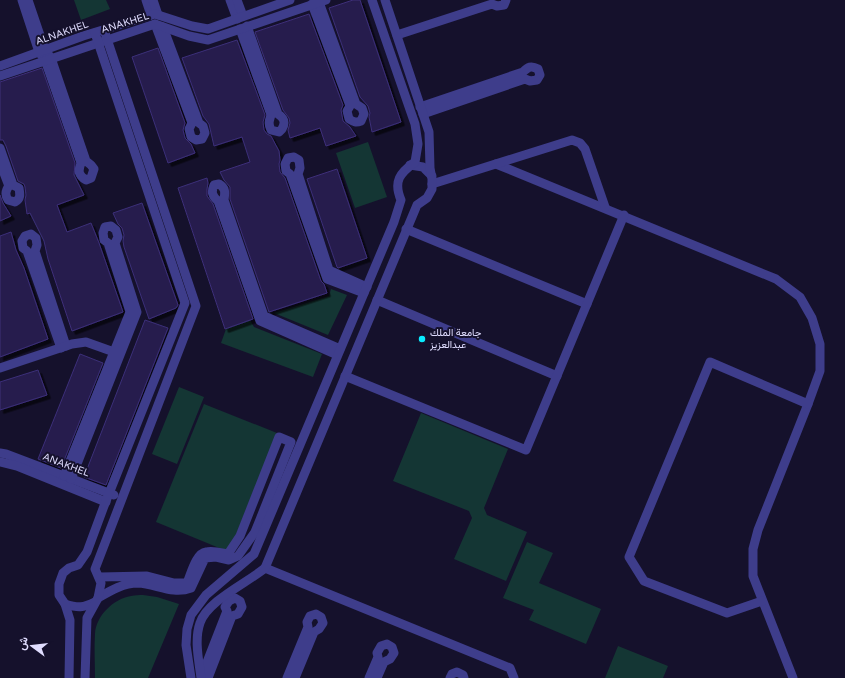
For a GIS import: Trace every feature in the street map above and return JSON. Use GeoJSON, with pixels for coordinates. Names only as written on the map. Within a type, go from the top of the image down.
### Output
{"type":"FeatureCollection","features":[{"type":"Feature","properties":{"kind":"street"},"geometry":{"type":"LineString","coordinates":[[22,0],[42,51],[48,59],[86,161],[94,169],[91,178],[86,180],[80,176],[79,173],[81,163],[48,59]]}},
{"type":"Feature","properties":{"kind":"street"},"geometry":{"type":"LineString","coordinates":[[28,0],[42,51]]}},
{"type":"Feature","properties":{"kind":"street"},"geometry":{"type":"LineString","coordinates":[[146,0],[154,15],[208,29],[290,0]]}},
{"type":"Feature","properties":{"kind":"street"},"geometry":{"type":"LineString","coordinates":[[153,0],[154,15]]}},
{"type":"Feature","properties":{"kind":"street"},"geometry":{"type":"LineString","coordinates":[[230,0],[240,17]]}},
{"type":"Feature","properties":{"kind":"street"},"geometry":{"type":"LineString","coordinates":[[237,0],[240,17]]}},
{"type":"Feature","properties":{"kind":"street"},"geometry":{"type":"LineString","coordinates":[[372,0],[415,124],[418,144],[415,162],[404,171],[398,181],[397,191],[401,200],[408,204],[417,205]]}},
{"type":"Feature","properties":{"kind":"street"},"geometry":{"type":"LineString","coordinates":[[201,678],[197,639],[200,622],[216,601],[265,568],[406,230],[417,205],[427,198],[432,188],[428,132],[385,0]]}},
{"type":"Feature","properties":{"kind":"street"},"geometry":{"type":"LineString","coordinates":[[396,32],[484,0]]}},
{"type":"Feature","properties":{"kind":"street"},"geometry":{"type":"LineString","coordinates":[[396,32],[492,4],[497,6],[504,4],[506,0]]}},
{"type":"Feature","properties":{"kind":"street"},"geometry":{"type":"LineString","coordinates":[[319,2],[356,104],[362,108],[364,114],[358,122],[354,122],[349,119],[347,111],[350,106],[319,2]]}},
{"type":"Feature","properties":{"kind":"street","name":"ANAKHEL"},"geometry":{"type":"LineString","coordinates":[[0,76],[107,39],[159,26],[189,36],[208,40],[319,2]]}},
{"type":"Feature","properties":{"kind":"street","name":"ALNAKHEL"},"geometry":{"type":"LineString","coordinates":[[0,66],[104,30],[154,15]]}},
{"type":"Feature","properties":{"kind":"street"},"geometry":{"type":"LineString","coordinates":[[159,26],[199,123],[203,126],[205,133],[202,139],[196,140],[191,137],[189,129],[192,124],[159,26]]}},
{"type":"Feature","properties":{"kind":"street"},"geometry":{"type":"LineString","coordinates":[[243,28],[278,114],[284,121],[282,129],[279,132],[271,130],[269,125],[271,115],[243,28]]}},
{"type":"Feature","properties":{"kind":"street"},"geometry":{"type":"LineString","coordinates":[[97,573],[103,548],[196,306],[104,30]]}},
{"type":"Feature","properties":{"kind":"street"},"geometry":{"type":"LineString","coordinates":[[78,565],[88,552],[184,303],[97,43],[95,33]]}},
{"type":"Feature","properties":{"kind":"street"},"geometry":{"type":"LineString","coordinates":[[533,66],[538,69],[540,75],[537,80],[530,81],[525,79],[422,110],[523,72],[528,67],[533,66]]}},
{"type":"Feature","properties":{"kind":"street"},"geometry":{"type":"LineString","coordinates":[[432,180],[496,164],[572,140],[580,143],[585,149],[605,207]]}},
{"type":"Feature","properties":{"kind":"street"},"geometry":{"type":"LineString","coordinates":[[0,148],[14,185],[19,188],[20,196],[15,202],[8,200],[6,197],[6,191],[9,186],[0,163]]}},
{"type":"Feature","properties":{"kind":"street"},"geometry":{"type":"LineString","coordinates":[[367,287],[330,270],[298,174],[300,168],[299,160],[294,157],[288,158],[285,164],[286,171],[290,174],[327,279],[367,287],[372,285],[364,304],[365,307],[368,307],[373,298],[378,296],[557,376]]}},
{"type":"Feature","properties":{"kind":"street"},"geometry":{"type":"LineString","coordinates":[[496,164],[605,207],[776,279],[800,297],[812,318],[820,344],[820,371],[758,530],[753,549],[753,576],[793,678]]}},
{"type":"Feature","properties":{"kind":"street"},"geometry":{"type":"LineString","coordinates":[[410,165],[423,167],[432,180]]}},
{"type":"Feature","properties":{"kind":"street"},"geometry":{"type":"LineString","coordinates":[[219,184],[223,187],[225,193],[224,200],[264,316],[339,352],[260,321],[218,201],[213,197],[212,190],[214,185],[219,184]]}},
{"type":"Feature","properties":{"kind":"street"},"geometry":{"type":"LineString","coordinates":[[192,678],[186,645],[187,629],[191,615],[206,595],[254,554],[394,222],[401,200]]}},
{"type":"Feature","properties":{"kind":"street"},"geometry":{"type":"LineString","coordinates":[[345,376],[526,450],[624,215]]}},
{"type":"Feature","properties":{"kind":"street"},"geometry":{"type":"LineString","coordinates":[[111,226],[116,230],[118,237],[115,243],[137,312],[68,478],[130,312],[108,243],[104,240],[102,233],[105,228],[111,226]]}},
{"type":"Feature","properties":{"kind":"street"},"geometry":{"type":"LineString","coordinates":[[406,230],[587,304]]}},
{"type":"Feature","properties":{"kind":"street"},"geometry":{"type":"LineString","coordinates":[[31,234],[36,238],[37,245],[35,251],[64,347],[27,251],[23,248],[22,241],[25,236],[31,234]]}},
{"type":"Feature","properties":{"kind":"street"},"geometry":{"type":"LineString","coordinates":[[346,336],[359,322],[362,324],[363,327],[357,347]]}},
{"type":"Feature","properties":{"kind":"street"},"geometry":{"type":"LineString","coordinates":[[0,368],[64,347],[86,342],[114,352]]}},
{"type":"Feature","properties":{"kind":"street"},"geometry":{"type":"LineString","coordinates":[[762,601],[727,613],[644,581],[629,557],[710,362],[808,404]]}},
{"type":"Feature","properties":{"kind":"street"},"geometry":{"type":"LineString","coordinates":[[65,604],[84,608],[117,587],[138,583],[183,591],[191,588],[205,558],[229,560],[238,556],[254,532],[291,442],[279,437],[240,536],[228,554],[203,553],[197,558],[187,582],[174,583],[147,576],[97,573]]}},
{"type":"Feature","properties":{"kind":"street","name":"ANAKHEL"},"geometry":{"type":"LineString","coordinates":[[0,453],[68,478],[108,498],[123,498]]}},
{"type":"Feature","properties":{"kind":"street"},"geometry":{"type":"LineString","coordinates":[[0,462],[17,466],[108,498]]}},
{"type":"Feature","properties":{"kind":"street"},"geometry":{"type":"LineString","coordinates":[[69,678],[70,620],[65,604],[60,595],[58,584],[63,573],[69,568],[78,565],[88,565],[97,573],[101,583],[97,600],[87,618],[85,678]]}},
{"type":"Feature","properties":{"kind":"street"},"geometry":{"type":"LineString","coordinates":[[265,568],[510,668],[514,678]]}},
{"type":"Feature","properties":{"kind":"street"},"geometry":{"type":"LineString","coordinates":[[201,678],[226,611],[225,607],[229,601],[235,598],[240,601],[242,607],[238,614],[232,616],[208,678]]}},
{"type":"Feature","properties":{"kind":"street"},"geometry":{"type":"LineString","coordinates":[[287,678],[308,627],[307,622],[310,616],[316,614],[321,617],[323,623],[319,629],[314,632],[295,678]]}},
{"type":"Feature","properties":{"kind":"street"},"geometry":{"type":"LineString","coordinates":[[369,678],[378,657],[377,652],[381,646],[386,644],[392,647],[394,653],[390,659],[384,662],[377,678]]}},
{"type":"Feature","properties":{"kind":"street"},"geometry":{"type":"LineString","coordinates":[[450,678],[452,674],[458,672],[463,675],[464,678]]}},
{"type":"Feature","properties":{"kind":"green space"},"geometry":{"type":"Polygon","coordinates":[[[74,0],[106,0],[110,9],[81,20],[74,0]]]}},
{"type":"Feature","properties":{"kind":"green space"},"geometry":{"type":"Polygon","coordinates":[[[368,142],[387,197],[355,208],[336,153],[368,142]]]}},
{"type":"Feature","properties":{"kind":"green space"},"geometry":{"type":"Polygon","coordinates":[[[331,289],[347,295],[328,335],[274,313],[329,296],[331,289]]]}},
{"type":"Feature","properties":{"kind":"green space"},"geometry":{"type":"Polygon","coordinates":[[[250,320],[254,327],[322,354],[313,377],[221,343],[226,329],[250,320]]]}},
{"type":"Feature","properties":{"kind":"green space"},"geometry":{"type":"Polygon","coordinates":[[[179,387],[204,397],[177,464],[152,454],[179,387]]]}},
{"type":"Feature","properties":{"kind":"green space"},"geometry":{"type":"Polygon","coordinates":[[[204,404],[277,433],[229,552],[156,522],[204,404]]]}},
{"type":"Feature","properties":{"kind":"green space"},"geometry":{"type":"Polygon","coordinates":[[[421,413],[508,449],[484,508],[487,515],[527,532],[506,581],[454,559],[472,518],[469,511],[393,481],[421,413]]]}},
{"type":"Feature","properties":{"kind":"green space"},"geometry":{"type":"Polygon","coordinates":[[[527,542],[553,553],[539,583],[601,609],[586,644],[529,620],[534,610],[503,598],[527,542]]]}},
{"type":"Feature","properties":{"kind":"green space"},"geometry":{"type":"Polygon","coordinates":[[[143,595],[157,597],[179,604],[148,678],[95,678],[95,634],[96,627],[102,615],[112,605],[124,598],[143,595]]]}},
{"type":"Feature","properties":{"kind":"green space"},"geometry":{"type":"Polygon","coordinates":[[[618,646],[668,666],[663,678],[605,678],[618,646]]]}},
{"type":"Feature","properties":{"kind":"building"},"geometry":{"type":"Polygon","coordinates":[[[353,0],[360,0],[401,122],[372,132],[368,106],[360,97],[329,8],[353,0]]]}},
{"type":"Feature","properties":{"kind":"building"},"geometry":{"type":"Polygon","coordinates":[[[309,14],[343,105],[341,110],[343,121],[350,127],[356,136],[326,146],[320,128],[290,138],[288,130],[290,123],[289,118],[283,110],[255,32],[309,14]]]}},
{"type":"Feature","properties":{"kind":"building"},"geometry":{"type":"Polygon","coordinates":[[[237,40],[265,115],[263,122],[264,130],[271,136],[279,151],[280,172],[285,178],[321,281],[324,284],[327,293],[269,312],[230,199],[230,187],[220,172],[250,162],[242,137],[214,146],[209,124],[203,116],[182,58],[237,40]]]}},
{"type":"Feature","properties":{"kind":"building"},"geometry":{"type":"Polygon","coordinates":[[[158,48],[185,123],[183,130],[185,138],[191,144],[195,153],[168,163],[132,57],[158,48]]]}},
{"type":"Feature","properties":{"kind":"building"},"geometry":{"type":"Polygon","coordinates":[[[42,68],[75,163],[74,175],[84,195],[57,205],[67,232],[91,223],[123,312],[72,331],[48,259],[44,241],[30,213],[27,214],[24,184],[18,181],[6,146],[3,140],[0,140],[0,82],[42,68]]]}},
{"type":"Feature","properties":{"kind":"building"},"geometry":{"type":"Polygon","coordinates":[[[337,169],[367,258],[338,268],[307,179],[337,169]]]}},
{"type":"Feature","properties":{"kind":"building"},"geometry":{"type":"Polygon","coordinates":[[[207,178],[207,196],[213,204],[253,319],[225,329],[178,188],[207,178]]]}},
{"type":"Feature","properties":{"kind":"building"},"geometry":{"type":"Polygon","coordinates":[[[0,195],[11,216],[0,221],[0,195]]]}},
{"type":"Feature","properties":{"kind":"building"},"geometry":{"type":"Polygon","coordinates":[[[142,203],[178,305],[176,308],[149,319],[124,247],[124,235],[122,228],[118,224],[113,213],[142,203]]]}},
{"type":"Feature","properties":{"kind":"building"},"geometry":{"type":"Polygon","coordinates":[[[11,232],[48,339],[0,357],[0,236],[11,232]]]}},
{"type":"Feature","properties":{"kind":"building"},"geometry":{"type":"Polygon","coordinates":[[[145,320],[168,328],[106,485],[84,477],[145,320]]]}},
{"type":"Feature","properties":{"kind":"building"},"geometry":{"type":"Polygon","coordinates":[[[80,354],[103,363],[61,468],[38,459],[80,354]]]}},
{"type":"Feature","properties":{"kind":"building"},"geometry":{"type":"Polygon","coordinates":[[[38,370],[47,395],[0,410],[0,382],[38,370]]]}},
{"type":"Feature","properties":{"kind":"place","name":"جامعة الملك عبدالعزيز"},"geometry":{"type":"Point","coordinates":[422,339]}}]}
